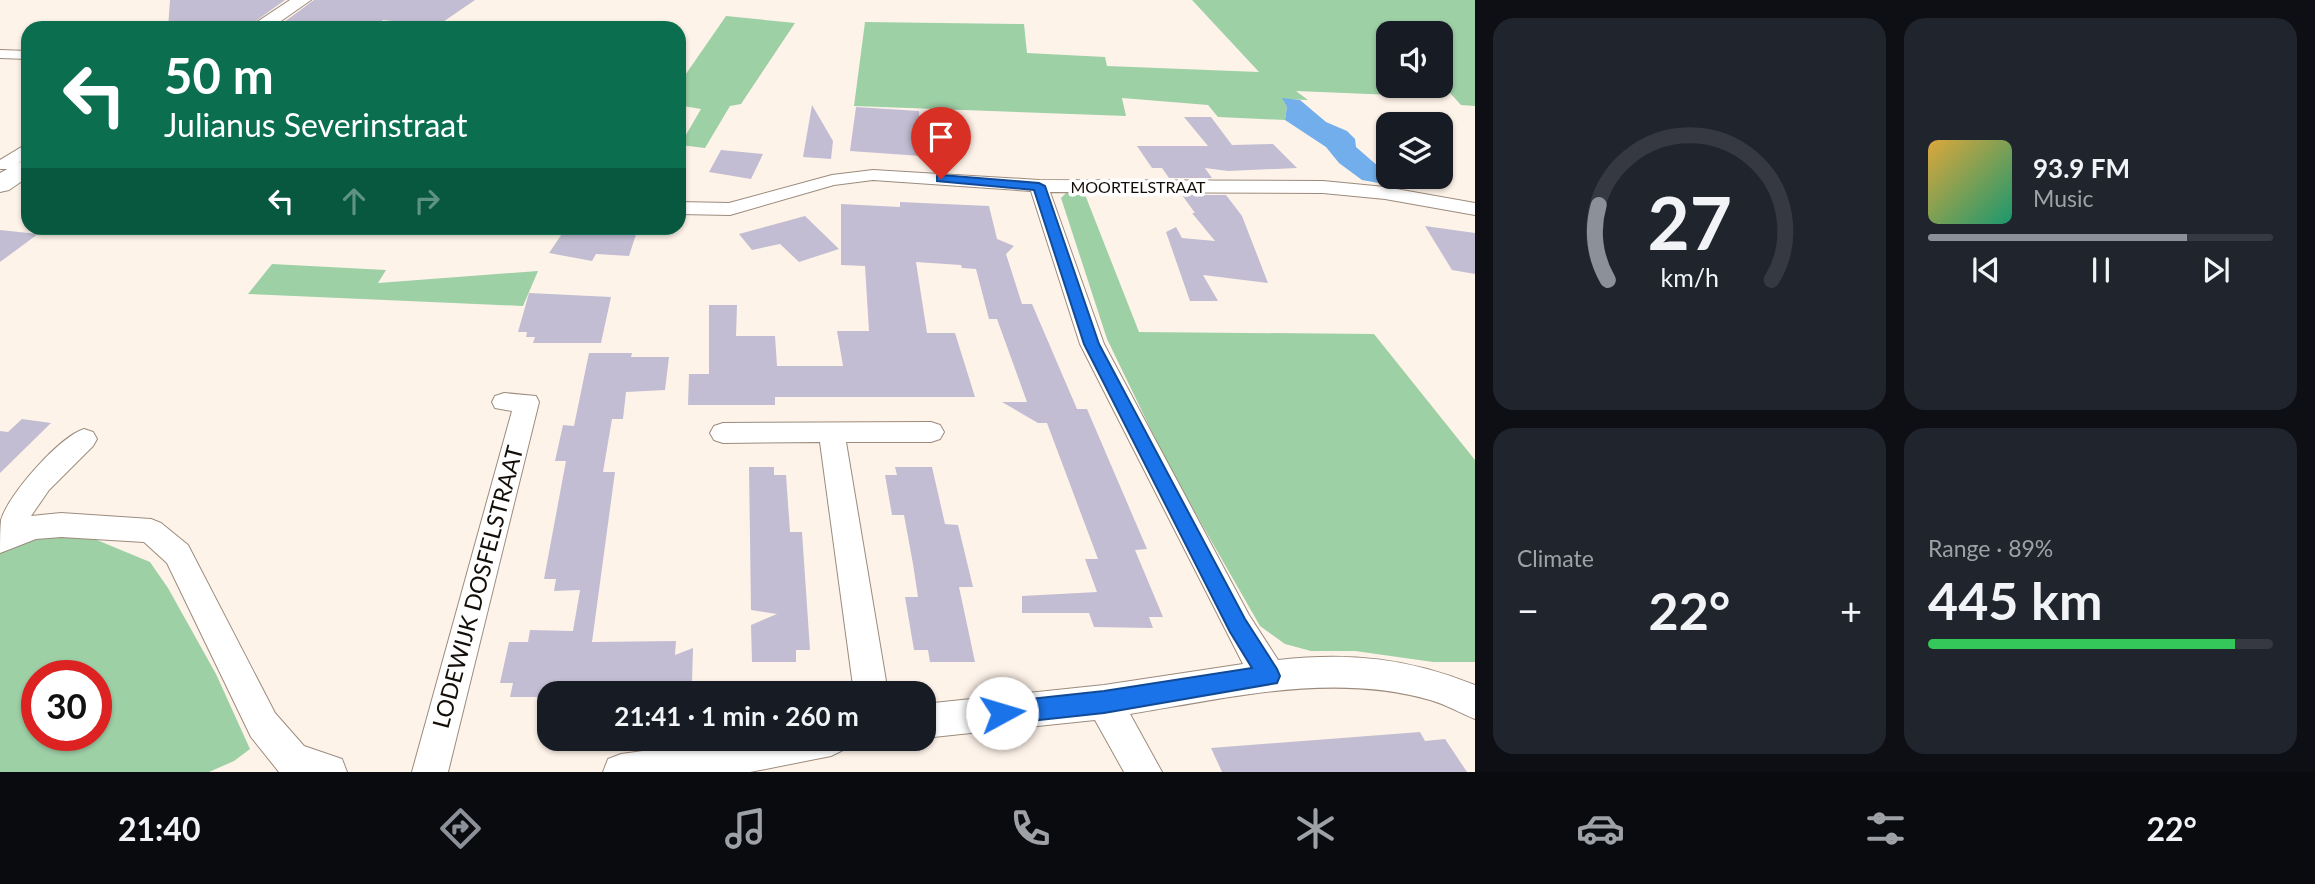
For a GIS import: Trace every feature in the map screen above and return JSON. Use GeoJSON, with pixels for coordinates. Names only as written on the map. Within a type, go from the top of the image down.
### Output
{"type":"FeatureCollection","features":[{"type":"Feature","properties":{"kind":"main road"},"geometry":{"type":"LineString","coordinates":[[269,21],[302,0]]}},
{"type":"Feature","properties":{"kind":"street"},"geometry":{"type":"LineString","coordinates":[[0,54],[21,55]]}},
{"type":"Feature","properties":{"kind":"street","name":"MOORTELSTRAAT"},"geometry":{"type":"LineString","coordinates":[[686,208],[730,209],[832,180],[873,174],[1039,186],[1323,187],[1385,193],[1475,209]]}},
{"type":"Feature","properties":{"kind":"street"},"geometry":{"type":"LineString","coordinates":[[1039,186],[1092,344],[1238,625],[1269,676]]}},
{"type":"Feature","properties":{"kind":"street","name":"LODEWIJK DOSFELSTRAAT"},"geometry":{"type":"LineString","coordinates":[[430,772],[521,397]]}},
{"type":"Feature","properties":{"kind":"street"},"geometry":{"type":"LineString","coordinates":[[723,433],[931,432]]}},
{"type":"Feature","properties":{"kind":"street"},"geometry":{"type":"LineString","coordinates":[[832,433],[869,681]]}},
{"type":"Feature","properties":{"kind":"street"},"geometry":{"type":"LineString","coordinates":[[6,538],[16,511],[22,503],[84,439]]}},
{"type":"Feature","properties":{"kind":"street"},"geometry":{"type":"LineString","coordinates":[[6,538],[34,527],[61,524],[151,531],[178,554],[263,724],[293,761],[329,772]]}},
{"type":"Feature","properties":{"kind":"street"},"geometry":{"type":"LineString","coordinates":[[936,721],[1104,702],[1269,676],[1380,674],[1421,679],[1475,702]]}},
{"type":"Feature","properties":{"kind":"street"},"geometry":{"type":"LineString","coordinates":[[1104,702],[1144,772]]}},
{"type":"Feature","properties":{"kind":"street"},"geometry":{"type":"LineString","coordinates":[[621,772],[721,766],[780,751]]}},
{"type":"Feature","properties":{"kind":"green space"},"geometry":{"type":"Polygon","coordinates":[[[1192,0],[1475,0],[1475,106],[1461,105],[1453,96],[1453,21],[1376,21],[1376,94],[1296,91],[1308,100],[1283,99],[1287,107],[1285,120],[1218,117],[1208,105],[1122,98],[1126,116],[854,106],[865,22],[1024,24],[1027,53],[1105,57],[1107,66],[1259,72],[1192,0]]]}},
{"type":"Feature","properties":{"kind":"green space"},"geometry":{"type":"Polygon","coordinates":[[[726,16],[795,23],[741,104],[730,106],[705,148],[686,146],[686,135],[701,109],[686,106],[686,74],[726,16]]]}},
{"type":"Feature","properties":{"kind":"green space"},"geometry":{"type":"Polygon","coordinates":[[[1084,192],[1139,332],[1374,334],[1475,460],[1475,662],[1433,662],[1355,651],[1311,651],[1285,644],[1260,626],[1169,467],[1107,339],[1061,198],[1066,193],[1084,192]]]}},
{"type":"Feature","properties":{"kind":"green space"},"geometry":{"type":"Polygon","coordinates":[[[272,264],[386,270],[378,283],[538,271],[523,306],[248,294],[272,264]]]}},
{"type":"Feature","properties":{"kind":"green space"},"geometry":{"type":"Polygon","coordinates":[[[47,536],[92,538],[150,562],[168,588],[216,674],[250,749],[234,761],[209,772],[0,772],[0,551],[13,544],[47,536]]]}},
{"type":"Feature","properties":{"kind":"water"},"geometry":{"type":"Polygon","coordinates":[[[1282,98],[1300,100],[1326,122],[1347,131],[1355,139],[1356,147],[1376,164],[1376,183],[1362,180],[1339,163],[1326,147],[1285,120],[1287,107],[1282,98]]]}},
{"type":"Feature","properties":{"kind":"building"},"geometry":{"type":"Polygon","coordinates":[[[170,0],[285,0],[256,21],[168,21],[170,0]]]}},
{"type":"Feature","properties":{"kind":"building"},"geometry":{"type":"Polygon","coordinates":[[[314,0],[475,0],[444,21],[286,21],[314,0]]]}},
{"type":"Feature","properties":{"kind":"building"},"geometry":{"type":"Polygon","coordinates":[[[812,105],[833,141],[831,159],[803,157],[812,105]]]}},
{"type":"Feature","properties":{"kind":"building"},"geometry":{"type":"Polygon","coordinates":[[[856,107],[919,111],[921,156],[850,151],[856,107]]]}},
{"type":"Feature","properties":{"kind":"building"},"geometry":{"type":"Polygon","coordinates":[[[1184,117],[1211,117],[1232,145],[1273,144],[1297,168],[1228,171],[1205,168],[1212,178],[1169,178],[1162,168],[1152,168],[1137,146],[1208,146],[1184,117]]]}},
{"type":"Feature","properties":{"kind":"building"},"geometry":{"type":"Polygon","coordinates":[[[721,150],[763,154],[751,179],[709,172],[721,150]]]}},
{"type":"Feature","properties":{"kind":"building"},"geometry":{"type":"Polygon","coordinates":[[[1182,195],[1226,195],[1242,216],[1268,283],[1203,275],[1218,301],[1190,301],[1166,232],[1176,227],[1182,238],[1215,241],[1192,213],[1195,213],[1182,195]]]}},
{"type":"Feature","properties":{"kind":"building"},"geometry":{"type":"Polygon","coordinates":[[[900,202],[989,206],[997,239],[1014,246],[1006,254],[1022,304],[1032,304],[1077,409],[1087,409],[1147,549],[1135,550],[1163,617],[1149,617],[1153,628],[1094,627],[1089,613],[1022,613],[1022,596],[1097,592],[1085,559],[1098,559],[1047,423],[1038,423],[1002,402],[1027,402],[997,319],[989,319],[976,269],[962,268],[961,265],[916,262],[927,333],[955,333],[975,397],[775,397],[775,405],[688,405],[689,374],[709,374],[709,305],[737,305],[736,336],[775,336],[777,366],[843,366],[837,331],[869,331],[865,266],[841,265],[841,204],[900,207],[900,202]]]}},
{"type":"Feature","properties":{"kind":"building"},"geometry":{"type":"Polygon","coordinates":[[[805,216],[839,249],[799,262],[780,244],[752,250],[739,234],[805,216]]]}},
{"type":"Feature","properties":{"kind":"building"},"geometry":{"type":"Polygon","coordinates":[[[1425,226],[1475,233],[1475,274],[1452,270],[1425,226]]]}},
{"type":"Feature","properties":{"kind":"building"},"geometry":{"type":"Polygon","coordinates":[[[0,230],[21,232],[21,235],[37,235],[0,262],[0,230]]]}},
{"type":"Feature","properties":{"kind":"building"},"geometry":{"type":"Polygon","coordinates":[[[561,235],[636,235],[629,256],[596,254],[592,261],[549,253],[561,235]]]}},
{"type":"Feature","properties":{"kind":"building"},"geometry":{"type":"Polygon","coordinates":[[[529,293],[611,297],[601,343],[533,343],[535,337],[526,337],[527,332],[518,332],[529,293]]]}},
{"type":"Feature","properties":{"kind":"building"},"geometry":{"type":"Polygon","coordinates":[[[589,353],[632,353],[631,357],[669,357],[665,390],[626,392],[623,419],[612,419],[603,472],[615,472],[592,642],[676,641],[675,655],[693,648],[692,681],[537,681],[537,697],[510,697],[513,683],[500,683],[509,642],[528,642],[530,630],[573,631],[580,590],[554,591],[556,579],[544,579],[566,461],[555,461],[563,425],[574,426],[589,353]]]}},
{"type":"Feature","properties":{"kind":"building"},"geometry":{"type":"Polygon","coordinates":[[[22,419],[51,423],[0,473],[0,431],[8,432],[22,419]]]}},
{"type":"Feature","properties":{"kind":"building"},"geometry":{"type":"Polygon","coordinates":[[[749,467],[774,467],[774,475],[786,475],[790,532],[802,532],[810,650],[796,650],[796,662],[752,662],[751,625],[777,614],[751,610],[749,467]]]}},
{"type":"Feature","properties":{"kind":"building"},"geometry":{"type":"Polygon","coordinates":[[[895,467],[932,467],[945,524],[958,525],[973,587],[959,587],[975,662],[930,662],[928,650],[914,650],[905,597],[918,597],[913,564],[904,515],[892,515],[885,475],[897,475],[895,467]]]}},
{"type":"Feature","properties":{"kind":"building"},"geometry":{"type":"Polygon","coordinates":[[[1420,732],[1425,741],[1445,739],[1467,772],[1222,772],[1211,748],[1420,732]]]}},
{"type":"Feature","properties":{"kind":"route"},"geometry":{"type":"LineString","coordinates":[[941,179],[1039,186],[1092,344],[1238,625],[1269,676],[1104,702],[1002,713]]}}]}
